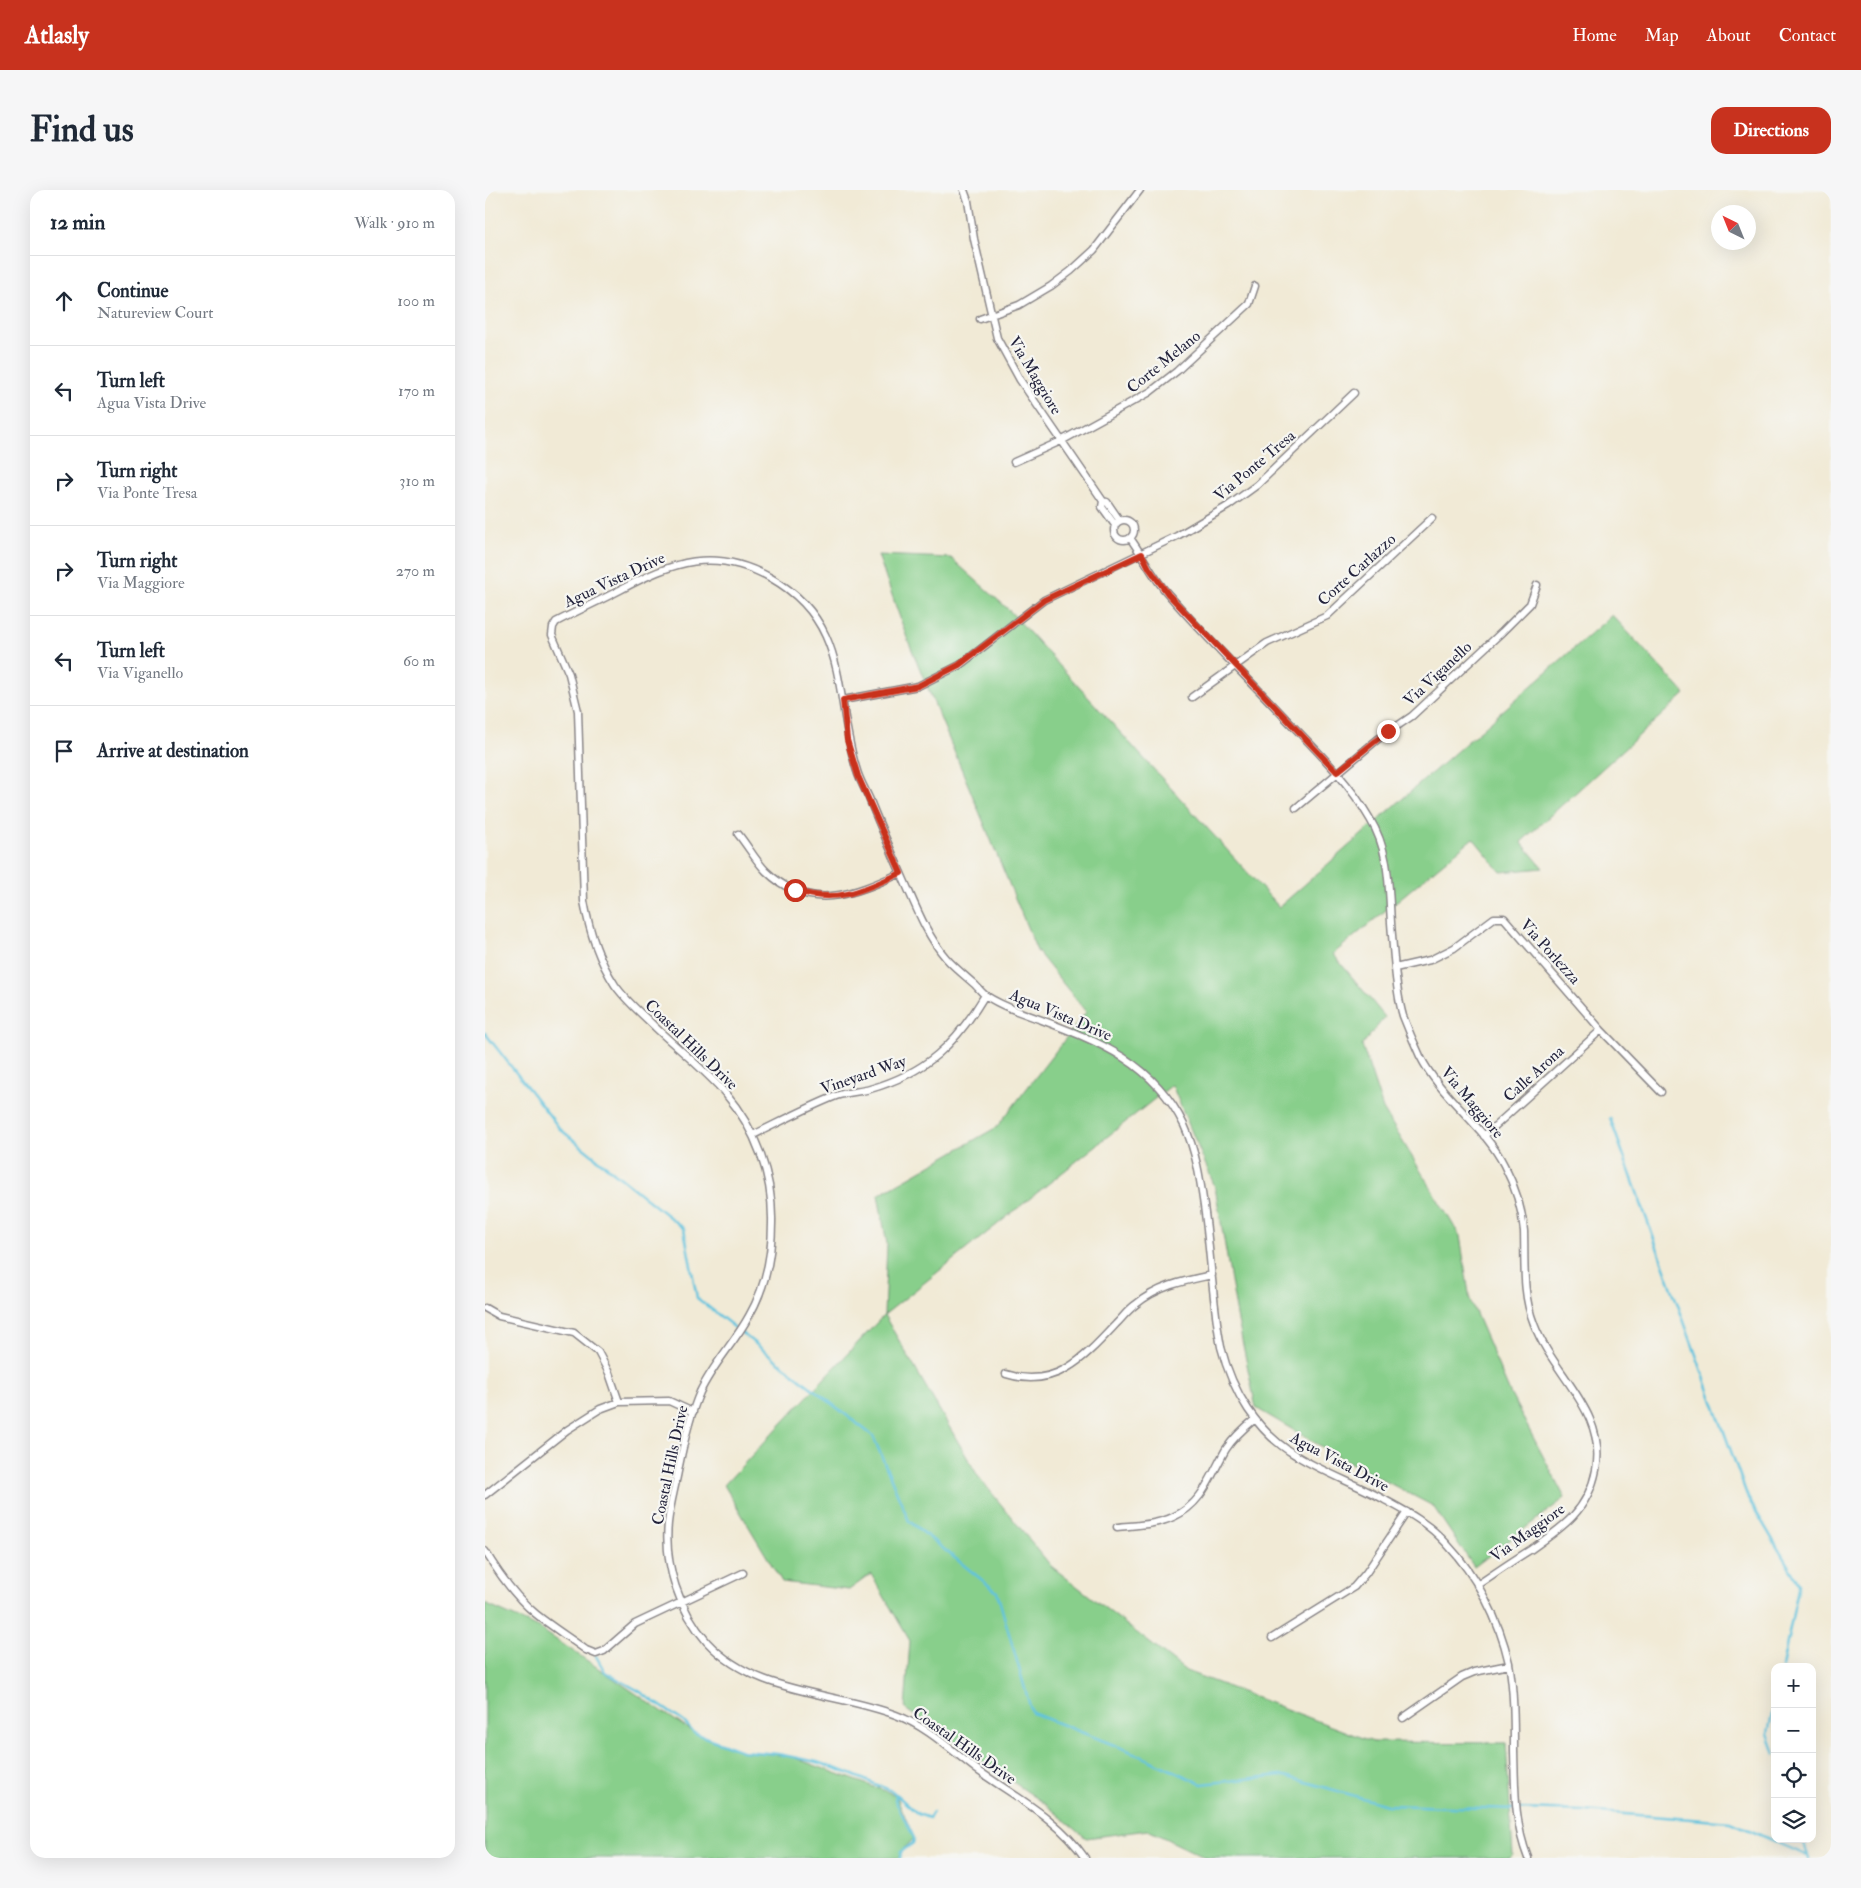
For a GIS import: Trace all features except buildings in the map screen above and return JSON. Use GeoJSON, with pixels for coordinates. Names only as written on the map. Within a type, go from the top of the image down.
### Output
{"type":"FeatureCollection","features":[{"type":"Feature","properties":{"kind":"street","name":"Via Maggiore"},"geometry":{"type":"LineString","coordinates":[[964,190],[968,201],[974,239],[997,338],[1020,380],[1103,501],[1107,502],[1118,523]]}},
{"type":"Feature","properties":{"kind":"street"},"geometry":{"type":"LineString","coordinates":[[980,319],[1019,305],[1051,286],[1071,271],[1094,250],[1140,190]]}},
{"type":"Feature","properties":{"kind":"street","name":"Corte Melano"},"geometry":{"type":"LineString","coordinates":[[1014,462],[1061,441],[1142,398],[1155,389],[1249,304],[1255,286]]}},
{"type":"Feature","properties":{"kind":"street","name":"Via Ponte Tresa"},"geometry":{"type":"LineString","coordinates":[[843,700],[918,686],[945,673],[959,665],[1044,600],[1142,554],[1194,527],[1248,492],[1354,393]]}},
{"type":"Feature","properties":{"kind":"street","name":"Corte Carlazzo"},"geometry":{"type":"LineString","coordinates":[[1193,697],[1267,643],[1327,616],[1432,518]]}},
{"type":"Feature","properties":{"kind":"street"},"geometry":{"type":"LineString","coordinates":[[1127,521],[1131,524],[1133,533],[1130,538],[1118,539],[1113,531],[1118,523],[1127,521]]}},
{"type":"Feature","properties":{"kind":"street","name":"Via Maggiore"},"geometry":{"type":"LineString","coordinates":[[1130,538],[1168,594],[1337,772],[1370,818],[1383,847],[1389,878],[1391,932],[1402,1014],[1421,1058],[1439,1086],[1483,1136],[1504,1165],[1521,1208],[1525,1290],[1533,1321],[1543,1345],[1588,1412],[1596,1436],[1595,1472],[1591,1489],[1572,1518],[1559,1530],[1477,1584]]}},
{"type":"Feature","properties":{"kind":"street","name":"Agua Vista Drive"},"geometry":{"type":"LineString","coordinates":[[553,627],[556,622],[668,567],[704,560],[717,560],[753,570],[779,583],[812,614],[832,651],[843,700],[847,740],[858,776],[924,924],[935,943],[955,968],[985,995],[1013,1009],[1104,1045],[1132,1064],[1161,1090],[1179,1116],[1194,1151],[1201,1178],[1218,1334],[1224,1360],[1237,1391],[1255,1419],[1271,1437],[1296,1456],[1422,1520],[1447,1544],[1477,1584],[1497,1623],[1509,1665],[1513,1711],[1516,1808],[1519,1830],[1528,1858]]}},
{"type":"Feature","properties":{"kind":"street","name":"Via Viganello"},"geometry":{"type":"LineString","coordinates":[[1296,808],[1378,738],[1412,716],[1437,694],[1529,604],[1537,585]]}},
{"type":"Feature","properties":{"kind":"street","name":"Coastal Hills Drive"},"geometry":{"type":"LineString","coordinates":[[553,627],[552,635],[569,674],[578,710],[584,901],[598,953],[622,994],[718,1085],[739,1112],[753,1135],[765,1166],[772,1202],[771,1239],[766,1271],[757,1300],[749,1317],[709,1377],[693,1412],[682,1454],[668,1520],[667,1547],[672,1573],[681,1601],[703,1636],[718,1652],[736,1666],[751,1674],[784,1686],[885,1711],[915,1725],[1001,1787],[1045,1814],[1065,1833],[1085,1858]]}},
{"type":"Feature","properties":{"kind":"street"},"geometry":{"type":"LineString","coordinates":[[738,834],[766,871],[787,887],[804,894],[822,897],[849,895],[901,873]]}},
{"type":"Feature","properties":{"kind":"street","name":"Via Porlezza"},"geometry":{"type":"LineString","coordinates":[[1395,968],[1430,960],[1454,948],[1494,918],[1504,918],[1601,1030],[1661,1092]]}},
{"type":"Feature","properties":{"kind":"street","name":"Vineyard Way"},"geometry":{"type":"LineString","coordinates":[[753,1135],[839,1095],[878,1086],[901,1078],[923,1067],[957,1036],[985,995]]}},
{"type":"Feature","properties":{"kind":"street","name":"Calle Arona"},"geometry":{"type":"LineString","coordinates":[[1483,1136],[1601,1030]]}},
{"type":"Feature","properties":{"kind":"street"},"geometry":{"type":"LineString","coordinates":[[1006,1374],[1031,1378],[1062,1372],[1081,1359],[1132,1308],[1154,1292],[1179,1281],[1212,1275]]}},
{"type":"Feature","properties":{"kind":"street"},"geometry":{"type":"LineString","coordinates":[[485,1308],[499,1316],[574,1333],[598,1352],[609,1373],[619,1402]]}},
{"type":"Feature","properties":{"kind":"street"},"geometry":{"type":"LineString","coordinates":[[485,1495],[591,1413],[619,1402],[669,1401],[693,1412]]}},
{"type":"Feature","properties":{"kind":"street"},"geometry":{"type":"LineString","coordinates":[[1117,1528],[1162,1521],[1173,1517],[1190,1506],[1207,1487],[1232,1441],[1255,1419]]}},
{"type":"Feature","properties":{"kind":"street"},"geometry":{"type":"LineString","coordinates":[[1272,1638],[1354,1587],[1367,1573],[1407,1512]]}},
{"type":"Feature","properties":{"kind":"street"},"geometry":{"type":"LineString","coordinates":[[485,1551],[497,1571],[513,1591],[535,1613],[586,1650],[595,1654],[604,1651],[635,1624],[743,1573]]}},
{"type":"Feature","properties":{"kind":"street"},"geometry":{"type":"LineString","coordinates":[[1403,1718],[1462,1677],[1473,1672],[1509,1665]]}},
{"type":"Feature","properties":{"kind":"green space"},"geometry":{"type":"Polygon","coordinates":[[[878,555],[951,558],[1008,609],[1279,907],[1612,615],[1685,694],[1521,842],[1543,868],[1501,872],[1473,838],[1333,954],[1385,1017],[1362,1045],[1383,1109],[1460,1236],[1470,1300],[1511,1395],[1565,1498],[1474,1567],[1433,1506],[1334,1454],[1256,1408],[1237,1316],[1215,1187],[1172,1085],[884,1315],[887,1244],[878,1195],[997,1127],[1086,1012],[1037,951],[907,638],[878,555]]]}},
{"type":"Feature","properties":{"kind":"green space"},"geometry":{"type":"Polygon","coordinates":[[[884,1315],[978,1476],[1051,1566],[1186,1671],[1373,1742],[1506,1743],[1513,1855],[1510,1858],[1206,1858],[1148,1830],[1086,1838],[1044,1803],[905,1709],[910,1641],[871,1574],[849,1590],[782,1582],[724,1485],[884,1315]]]}},
{"type":"Feature","properties":{"kind":"green space"},"geometry":{"type":"Polygon","coordinates":[[[485,1604],[539,1628],[694,1733],[742,1751],[789,1756],[896,1795],[914,1838],[901,1852],[900,1858],[485,1858],[485,1604]]]}},
{"type":"Feature","properties":{"kind":"waterway"},"geometry":{"type":"LineString","coordinates":[[485,1033],[560,1129],[684,1229],[697,1298],[873,1436],[909,1521],[997,1592],[1032,1713],[1127,1750],[1202,1784],[1281,1775],[1387,1805],[1584,1811],[1731,1822],[1808,1856]]}},
{"type":"Feature","properties":{"kind":"waterway"},"geometry":{"type":"LineString","coordinates":[[1610,1118],[1748,1498],[1799,1584],[1783,1663]]}},
{"type":"Feature","properties":{"kind":"waterway"},"geometry":{"type":"LineString","coordinates":[[596,1656],[605,1672],[639,1691],[684,1722],[694,1733],[742,1751],[778,1754],[817,1762],[892,1791],[918,1814],[929,1818],[933,1812]]}},
{"type":"Feature","properties":{"kind":"waterway"},"geometry":{"type":"LineString","coordinates":[[1773,1708],[1768,1733],[1775,1753]]}},
{"type":"Feature","properties":{"kind":"waterway"},"geometry":{"type":"LineString","coordinates":[[896,1795],[895,1800],[914,1838],[913,1843],[901,1852],[900,1858]]}},
{"type":"Feature","properties":{"kind":"waterway"},"geometry":{"type":"LineString","coordinates":[[1803,1843],[1809,1858]]}},
{"type":"Feature","properties":{"kind":"route"},"geometry":{"type":"LineString","coordinates":[[795,890],[804,894],[822,897],[849,895],[901,873],[858,776],[847,740],[843,700],[918,686],[945,673],[959,665],[1044,600],[1142,554],[1149,568],[1168,594],[1337,772],[1388,731]]}}]}
